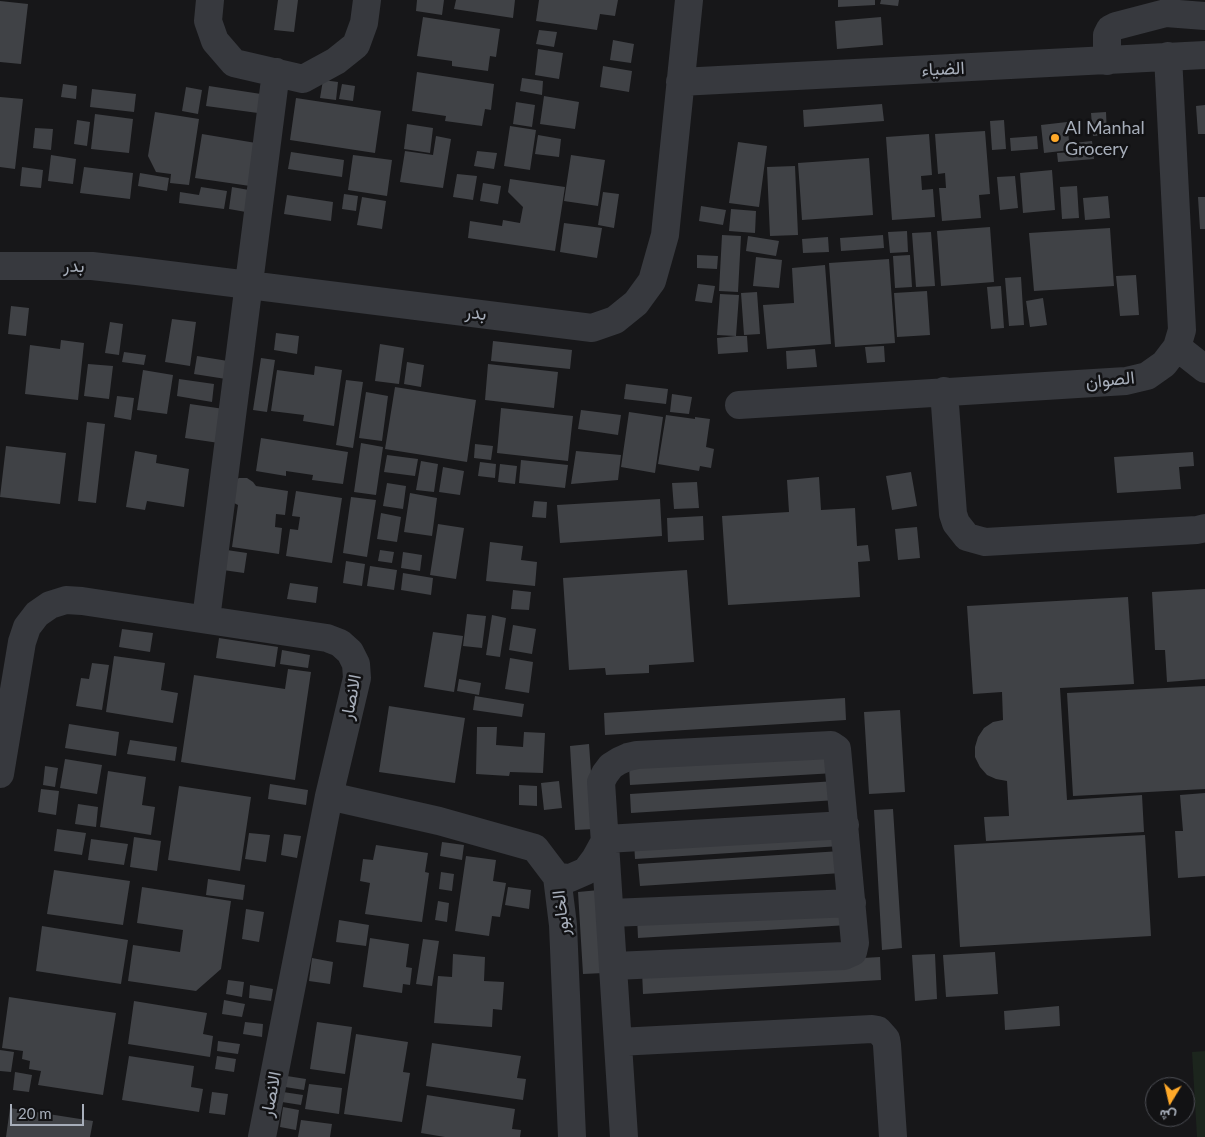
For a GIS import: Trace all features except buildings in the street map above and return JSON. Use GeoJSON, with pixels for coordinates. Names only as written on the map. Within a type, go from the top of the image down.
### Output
{"type":"FeatureCollection","features":[{"type":"Feature","properties":{"kind":"street"},"geometry":{"type":"LineString","coordinates":[[210,0],[208,21],[215,41],[234,63],[303,79],[336,61],[356,45],[364,23],[366,0]]}},
{"type":"Feature","properties":{"kind":"street","name":"بدر"},"geometry":{"type":"LineString","coordinates":[[0,266],[92,266],[250,284],[592,328],[615,320],[636,303],[652,281],[665,235],[689,0]]}},
{"type":"Feature","properties":{"kind":"street"},"geometry":{"type":"LineString","coordinates":[[1107,61],[1107,35],[1110,29],[1166,6],[1205,16]]}},
{"type":"Feature","properties":{"kind":"street","name":"الضياء"},"geometry":{"type":"LineString","coordinates":[[680,82],[1205,55]]}},
{"type":"Feature","properties":{"kind":"street","name":"الصوان"},"geometry":{"type":"LineString","coordinates":[[739,405],[1126,381],[1147,376],[1164,364],[1176,347],[1182,330],[1168,56]]}},
{"type":"Feature","properties":{"kind":"street"},"geometry":{"type":"LineString","coordinates":[[206,619],[276,72]]}},
{"type":"Feature","properties":{"kind":"street"},"geometry":{"type":"LineString","coordinates":[[1176,347],[1205,369]]}},
{"type":"Feature","properties":{"kind":"street"},"geometry":{"type":"LineString","coordinates":[[944,391],[953,514],[956,523],[967,537],[985,542],[1205,528]]}},
{"type":"Feature","properties":{"kind":"street","name":"الانصار"},"geometry":{"type":"LineString","coordinates":[[0,774],[22,642],[27,627],[36,614],[50,605],[66,600],[82,601],[206,619],[327,638],[340,643],[350,652],[356,664],[357,678],[329,796],[262,1137]]}},
{"type":"Feature","properties":{"kind":"street"},"geometry":{"type":"LineString","coordinates":[[614,966],[848,955],[852,952],[856,943],[839,752],[834,746],[637,755],[628,757],[611,766],[601,782],[611,913],[618,1042],[624,1137]]}},
{"type":"Feature","properties":{"kind":"street","name":"الخابور"},"geometry":{"type":"LineString","coordinates":[[329,796],[439,821],[535,848],[557,877],[563,925],[572,1137]]}},
{"type":"Feature","properties":{"kind":"street"},"geometry":{"type":"LineString","coordinates":[[606,839],[845,825]]}},
{"type":"Feature","properties":{"kind":"street"},"geometry":{"type":"LineString","coordinates":[[557,877],[570,878],[586,871],[606,839]]}},
{"type":"Feature","properties":{"kind":"street"},"geometry":{"type":"LineString","coordinates":[[611,913],[852,903]]}},
{"type":"Feature","properties":{"kind":"street"},"geometry":{"type":"LineString","coordinates":[[618,1042],[878,1030],[886,1039],[887,1045],[893,1137]]}},
{"type":"Feature","properties":{"kind":"shaded area"},"geometry":{"type":"Polygon","coordinates":[[[1205,1051],[1205,1137],[1197,1137],[1195,1077],[1193,1077],[1192,1052],[1205,1051]]]}},
{"type":"Feature","properties":{"kind":"place","name":"Al Manhal Grocery"},"geometry":{"type":"Point","coordinates":[1055,138]}}]}
